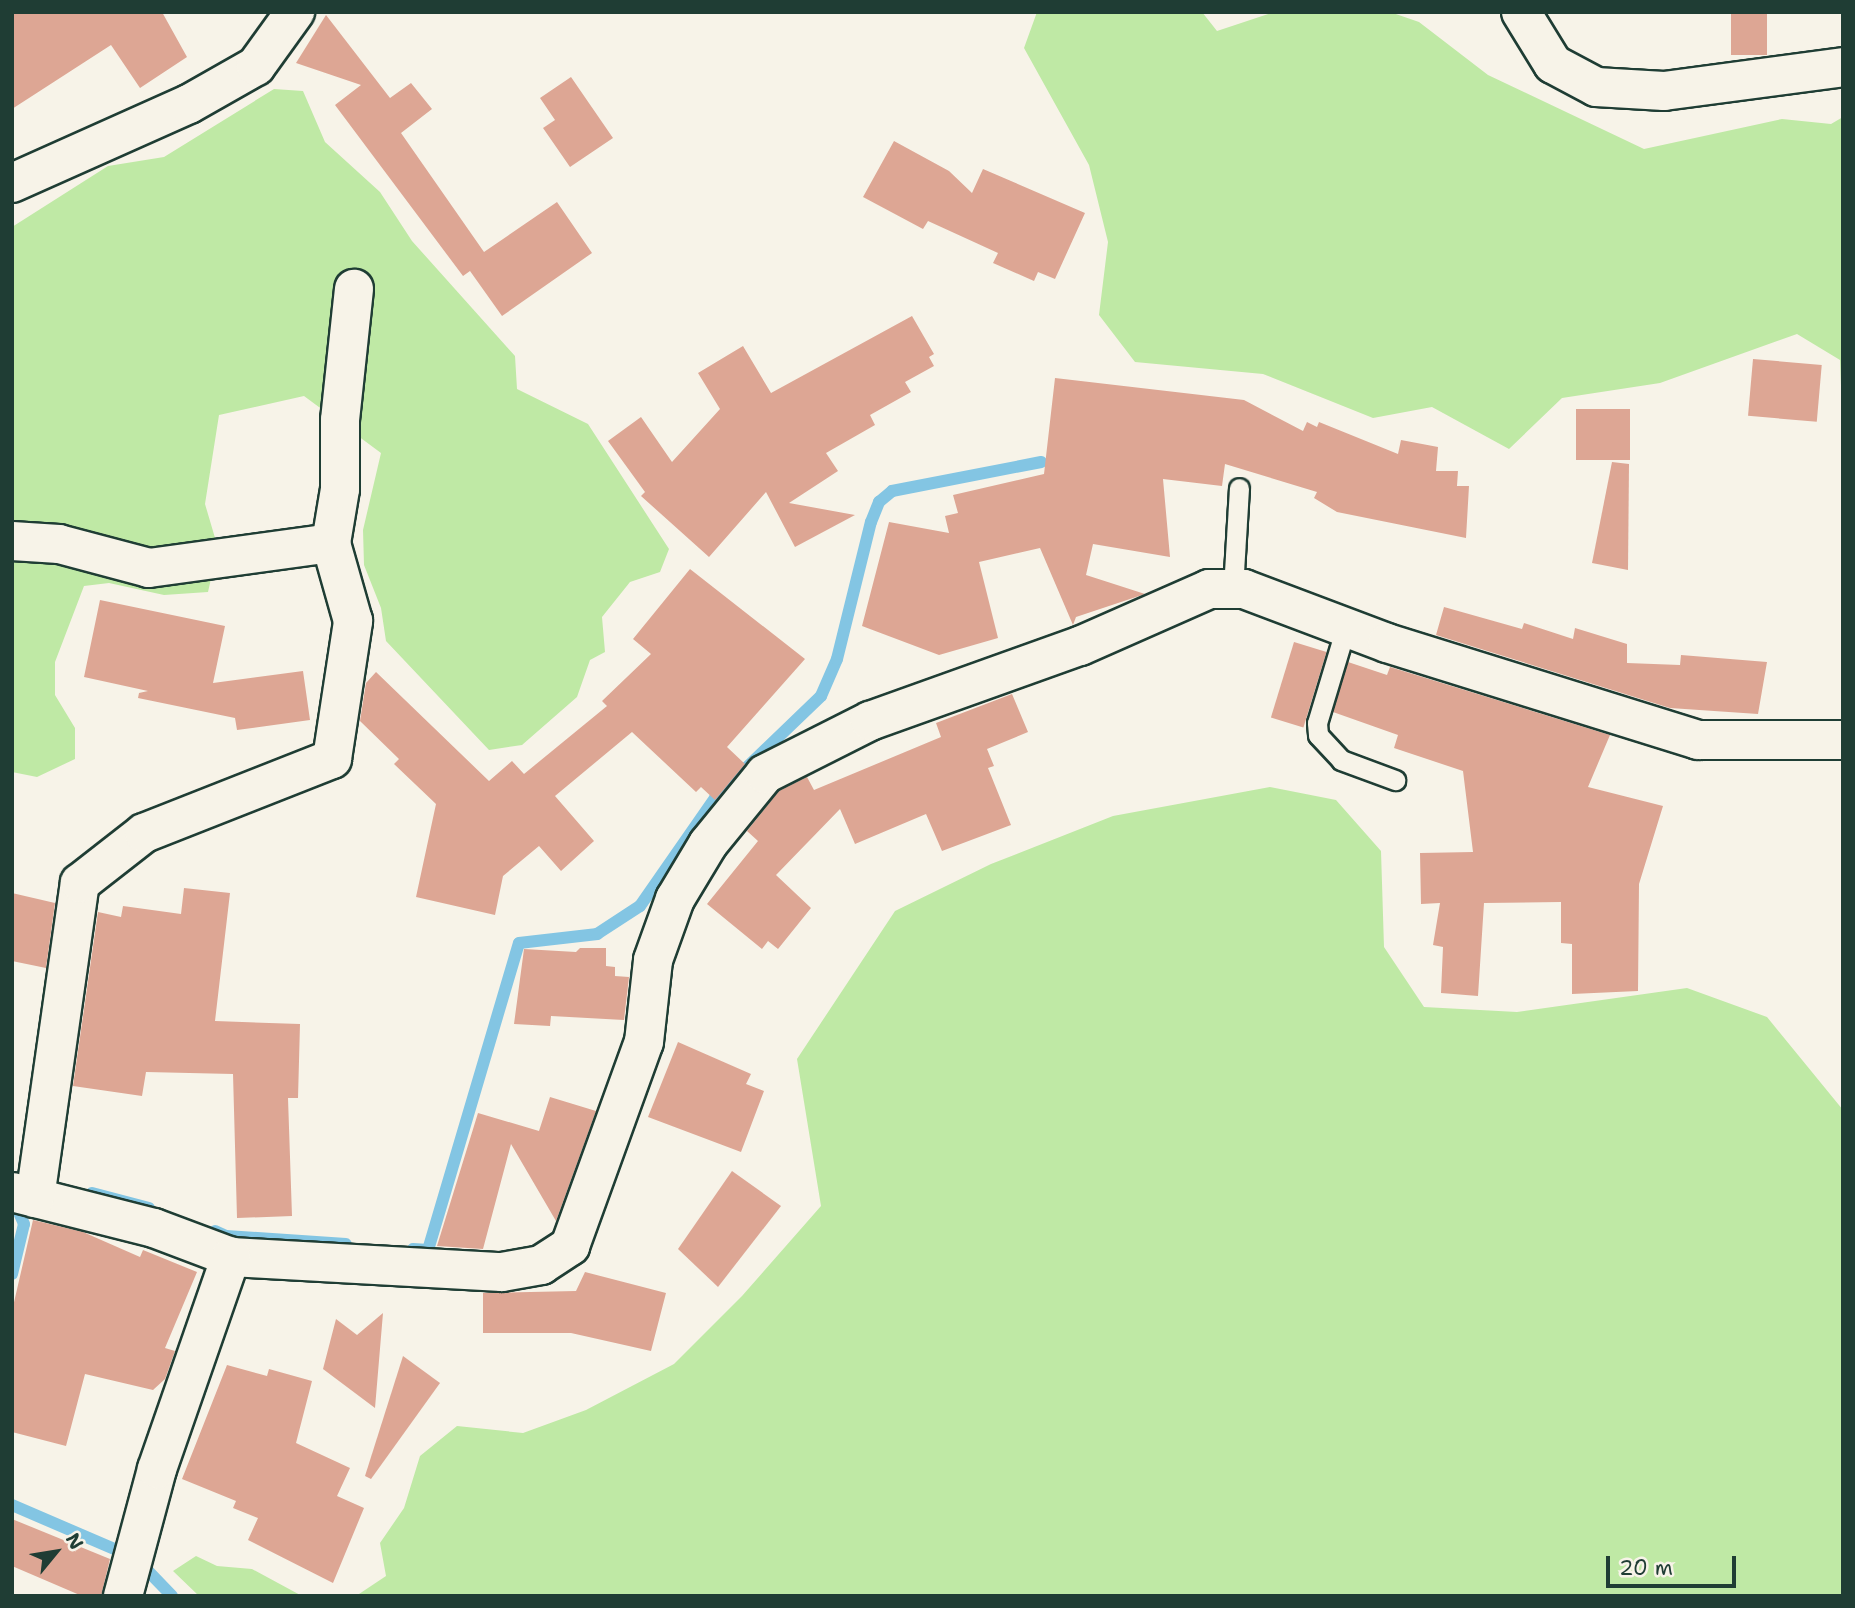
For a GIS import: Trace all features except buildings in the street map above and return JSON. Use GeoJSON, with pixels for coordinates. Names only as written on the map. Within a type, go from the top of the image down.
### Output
{"type":"FeatureCollection","features":[{"type":"Feature","properties":{"kind":"street"},"geometry":{"type":"LineString","coordinates":[[12,183],[189,104],[256,66],[295,12]]}},
{"type":"Feature","properties":{"kind":"street"},"geometry":{"type":"LineString","coordinates":[[1521,12],[1553,64],[1596,87],[1664,91],[1843,67]]}},
{"type":"Feature","properties":{"kind":"street"},"geometry":{"type":"LineString","coordinates":[[354,289],[340,421],[340,489],[331,543],[353,621],[332,759],[144,833],[80,883],[24,1195],[155,1228],[231,1257],[502,1272],[541,1265],[570,1246],[644,1042],[653,960],[675,899],[708,844],[765,774],[870,722],[1080,646],[1209,589],[1233,589],[1272,598],[1346,627],[1584,708],[1698,740],[1843,740]]}},
{"type":"Feature","properties":{"kind":"street"},"geometry":{"type":"LineString","coordinates":[[12,541],[59,544],[149,568],[331,543]]}},
{"type":"Feature","properties":{"kind":"street"},"geometry":{"type":"LineString","coordinates":[[123,1596],[157,1469],[231,1257]]}},
{"type":"Feature","properties":{"kind":"lane"},"geometry":{"type":"LineString","coordinates":[[1233,589],[1239,488]]}},
{"type":"Feature","properties":{"kind":"lane"},"geometry":{"type":"LineString","coordinates":[[1346,627],[1317,723],[1318,736],[1341,760],[1395,780]]}},
{"type":"Feature","properties":{"kind":"green space"},"geometry":{"type":"Polygon","coordinates":[[[1037,12],[1202,12],[1217,31],[1274,12],[1390,12],[1419,22],[1488,75],[1644,149],[1782,119],[1831,124],[1843,117],[1843,438],[1840,360],[1797,334],[1660,383],[1562,398],[1509,449],[1432,407],[1373,418],[1263,374],[1135,362],[1099,315],[1108,242],[1089,165],[1024,48],[1037,12]]]}},
{"type":"Feature","properties":{"kind":"green space"},"geometry":{"type":"Polygon","coordinates":[[[274,89],[303,91],[325,142],[380,192],[412,241],[515,356],[517,389],[588,424],[669,549],[660,572],[630,582],[602,617],[605,652],[590,660],[577,697],[522,745],[489,750],[386,641],[381,608],[364,565],[363,530],[381,453],[304,396],[219,415],[205,504],[218,548],[208,592],[164,595],[109,583],[84,586],[55,662],[55,695],[75,728],[75,759],[37,777],[12,772],[12,227],[108,166],[164,157],[274,89]]]}},
{"type":"Feature","properties":{"kind":"green space"},"geometry":{"type":"Polygon","coordinates":[[[1270,787],[1336,800],[1381,851],[1384,947],[1424,1007],[1517,1012],[1687,988],[1767,1017],[1843,1110],[1843,1596],[356,1596],[386,1576],[380,1543],[404,1508],[420,1456],[457,1426],[523,1433],[586,1410],[674,1364],[742,1296],[821,1206],[797,1059],[895,911],[991,864],[1113,816],[1270,787]]]}},
{"type":"Feature","properties":{"kind":"green space"},"geometry":{"type":"Polygon","coordinates":[[[196,1556],[217,1566],[252,1569],[302,1596],[199,1596],[173,1571],[196,1556]]]}},
{"type":"Feature","properties":{"kind":"waterway"},"geometry":{"type":"LineString","coordinates":[[413,1249],[428,1250],[519,943],[597,934],[640,906],[715,798],[821,696],[837,659],[871,522],[879,502],[892,491],[1041,462]]}},
{"type":"Feature","properties":{"kind":"waterway"},"geometry":{"type":"LineString","coordinates":[[92,1193],[149,1208]]}},
{"type":"Feature","properties":{"kind":"waterway"},"geometry":{"type":"LineString","coordinates":[[12,1274],[24,1224],[19,1212]]}},
{"type":"Feature","properties":{"kind":"waterway"},"geometry":{"type":"LineString","coordinates":[[215,1231],[226,1236],[346,1244]]}},
{"type":"Feature","properties":{"kind":"waterway"},"geometry":{"type":"LineString","coordinates":[[12,1505],[121,1552]]}},
{"type":"Feature","properties":{"kind":"waterway"},"geometry":{"type":"LineString","coordinates":[[147,1570],[172,1596]]}}]}
